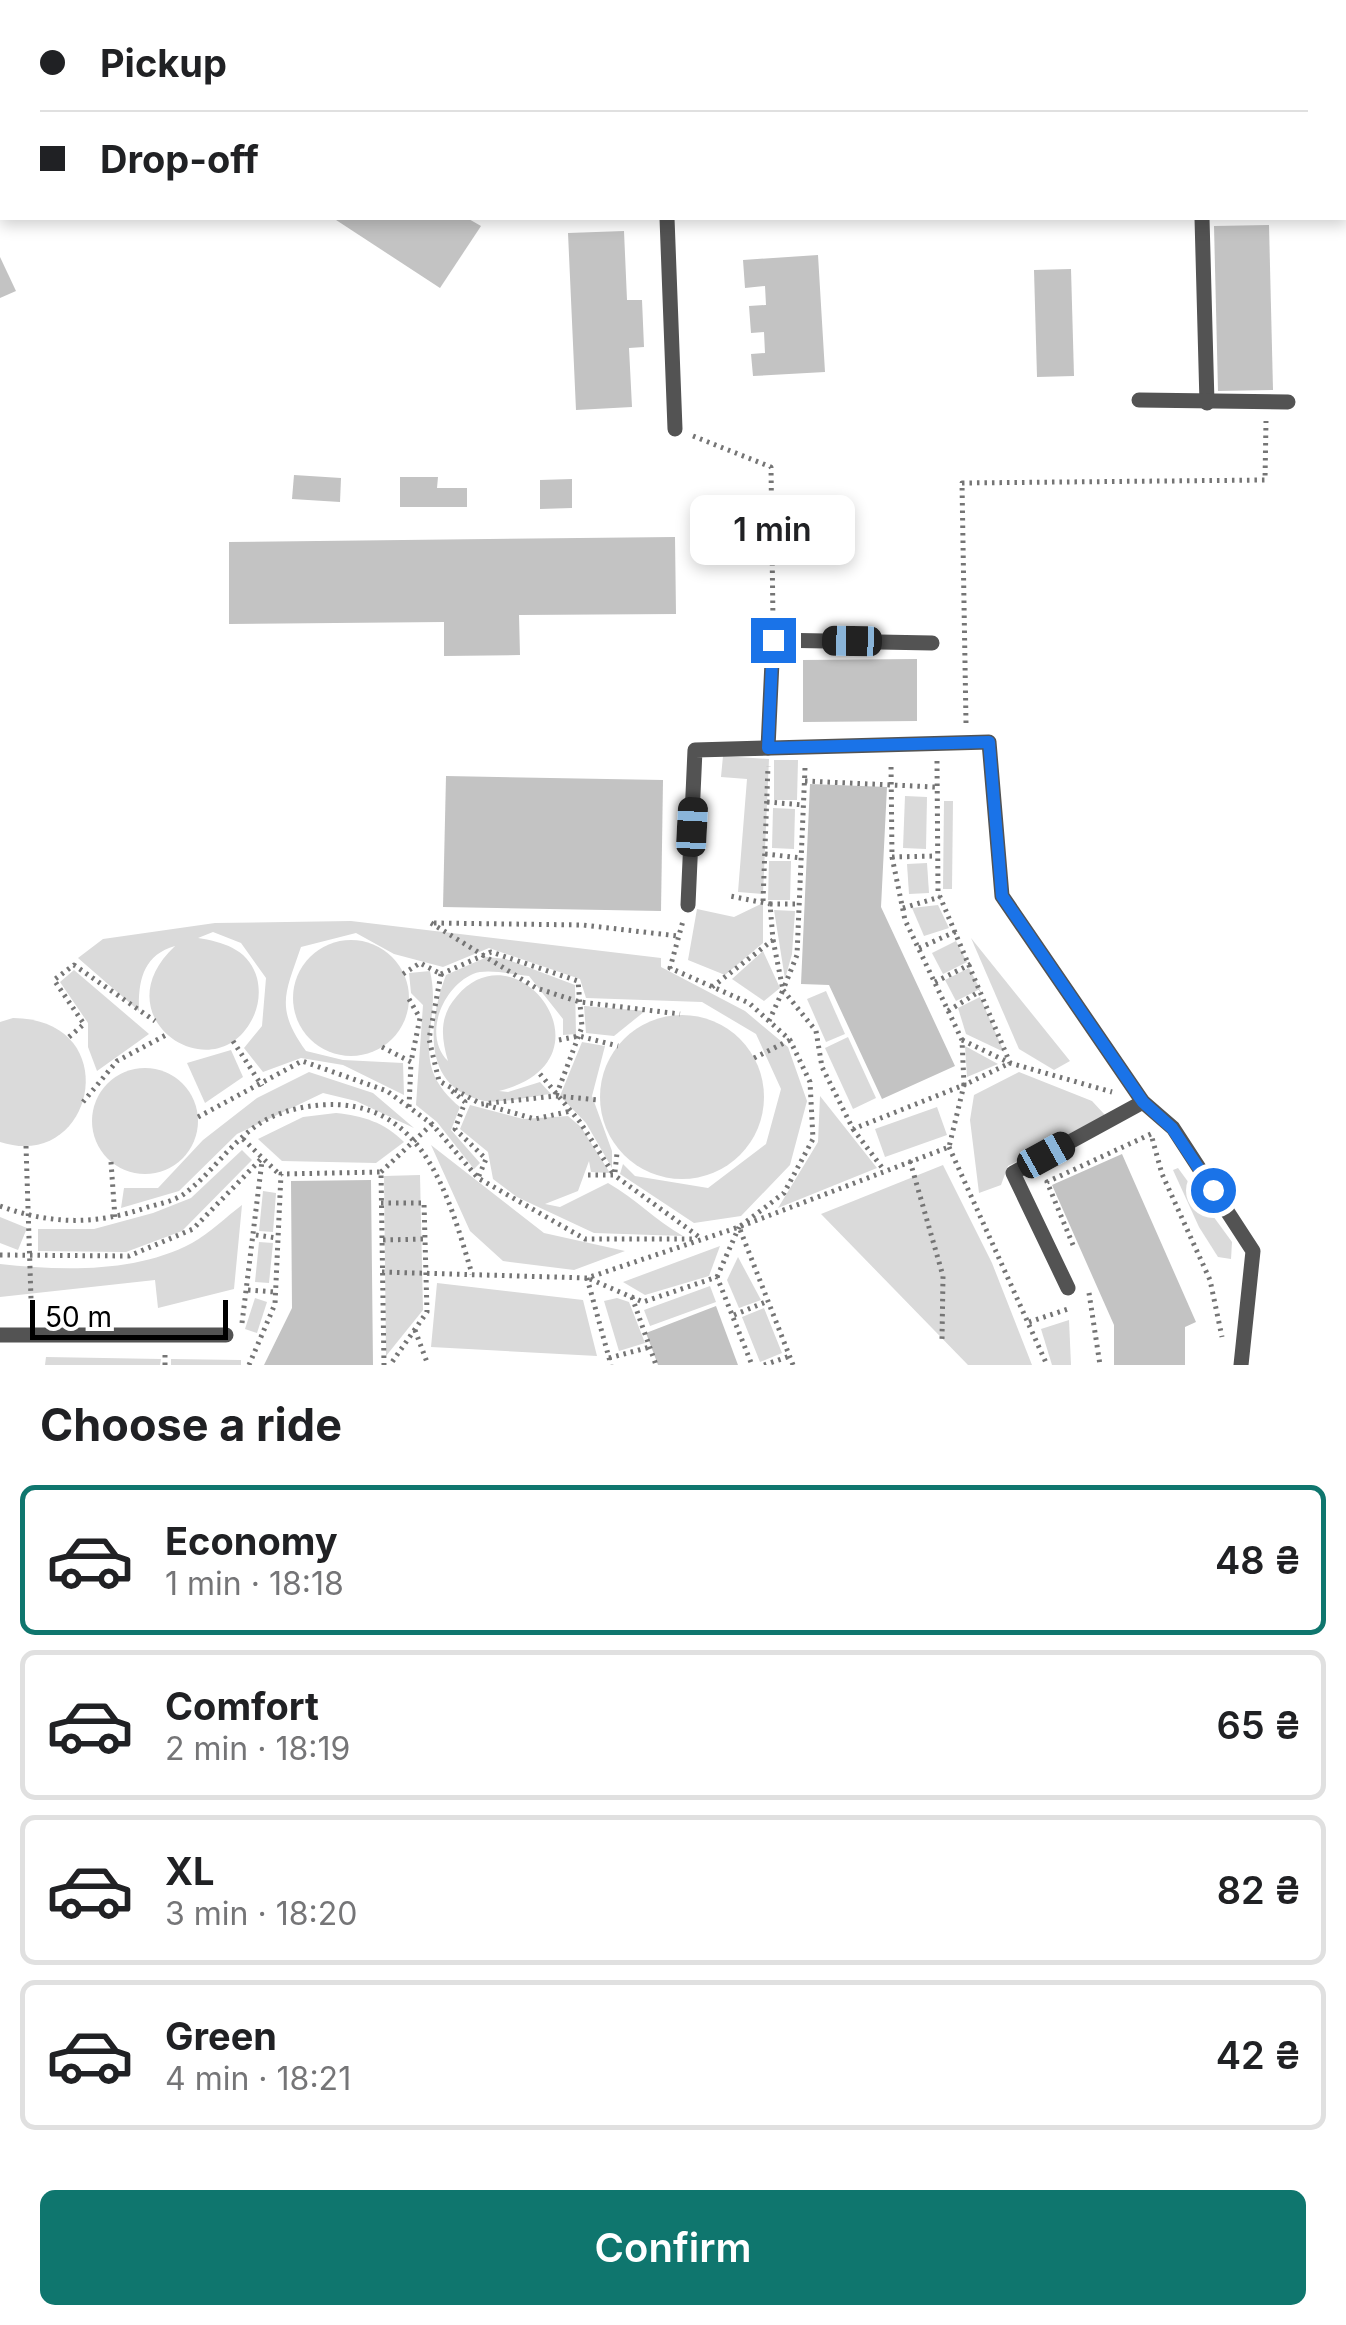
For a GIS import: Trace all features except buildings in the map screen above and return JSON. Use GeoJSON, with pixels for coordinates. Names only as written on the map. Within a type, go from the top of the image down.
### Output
{"type":"FeatureCollection","features":[{"type":"Feature","properties":{"kind":"lane"},"geometry":{"type":"LineString","coordinates":[[667,220],[675,429]]}},
{"type":"Feature","properties":{"kind":"lane"},"geometry":{"type":"LineString","coordinates":[[1202,220],[1207,403]]}},
{"type":"Feature","properties":{"kind":"lane"},"geometry":{"type":"LineString","coordinates":[[1139,400],[1288,402]]}},
{"type":"Feature","properties":{"kind":"lane"},"geometry":{"type":"LineString","coordinates":[[768,748],[773,640],[932,643]]}},
{"type":"Feature","properties":{"kind":"lane"},"geometry":{"type":"LineString","coordinates":[[966,722],[966,743]]}},
{"type":"Feature","properties":{"kind":"lane"},"geometry":{"type":"LineString","coordinates":[[688,905],[695,750],[989,742],[1002,896],[1143,1102],[1172,1128],[1253,1251],[1241,1365]]}},
{"type":"Feature","properties":{"kind":"lane"},"geometry":{"type":"LineString","coordinates":[[1068,1288],[1013,1173],[1143,1102]]}},
{"type":"Feature","properties":{"kind":"lane"},"geometry":{"type":"LineString","coordinates":[[0,1335],[226,1335]]}},
{"type":"Feature","properties":{"kind":"path"},"geometry":{"type":"LineString","coordinates":[[966,722],[962,483],[1265,480],[1266,402]]}},
{"type":"Feature","properties":{"kind":"path"},"geometry":{"type":"LineString","coordinates":[[675,429],[772,467],[773,640]]}},
{"type":"Feature","properties":{"kind":"path"},"geometry":{"type":"LineString","coordinates":[[938,744],[935,787],[940,897],[1010,1063]]}},
{"type":"Feature","properties":{"kind":"path"},"geometry":{"type":"LineString","coordinates":[[891,745],[892,857],[903,908],[962,1040],[964,1085],[949,1147],[1048,1365]]}},
{"type":"Feature","properties":{"kind":"path"},"geometry":{"type":"LineString","coordinates":[[769,1021],[797,955],[806,747]]}},
{"type":"Feature","properties":{"kind":"path"},"geometry":{"type":"LineString","coordinates":[[768,748],[766,902],[783,990],[816,1031],[822,1067],[853,1129],[885,1172]]}},
{"type":"Feature","properties":{"kind":"path"},"geometry":{"type":"LineString","coordinates":[[805,781],[935,787]]}},
{"type":"Feature","properties":{"kind":"path"},"geometry":{"type":"LineString","coordinates":[[766,802],[804,804]]}},
{"type":"Feature","properties":{"kind":"path"},"geometry":{"type":"LineString","coordinates":[[765,854],[802,858]]}},
{"type":"Feature","properties":{"kind":"path"},"geometry":{"type":"LineString","coordinates":[[892,857],[937,856]]}},
{"type":"Feature","properties":{"kind":"path"},"geometry":{"type":"LineString","coordinates":[[730,896],[800,904]]}},
{"type":"Feature","properties":{"kind":"path"},"geometry":{"type":"LineString","coordinates":[[903,908],[940,897]]}},
{"type":"Feature","properties":{"kind":"path"},"geometry":{"type":"LineString","coordinates":[[688,905],[670,968],[749,1003],[790,1040],[810,1082],[813,1139],[784,1193],[739,1227],[718,1277],[752,1365]]}},
{"type":"Feature","properties":{"kind":"path"},"geometry":{"type":"LineString","coordinates":[[679,936],[583,925],[431,923],[536,988],[580,1002],[680,1014]]}},
{"type":"Feature","properties":{"kind":"path"},"geometry":{"type":"LineString","coordinates":[[919,948],[957,931]]}},
{"type":"Feature","properties":{"kind":"path"},"geometry":{"type":"LineString","coordinates":[[712,987],[773,940]]}},
{"type":"Feature","properties":{"kind":"path"},"geometry":{"type":"LineString","coordinates":[[441,974],[491,952],[578,981],[579,1036],[556,1096]]}},
{"type":"Feature","properties":{"kind":"path"},"geometry":{"type":"LineString","coordinates":[[403,974],[420,962],[441,974]]}},
{"type":"Feature","properties":{"kind":"path"},"geometry":{"type":"LineString","coordinates":[[935,982],[970,964]]}},
{"type":"Feature","properties":{"kind":"path"},"geometry":{"type":"LineString","coordinates":[[69,1037],[84,1024],[54,980],[74,965],[155,1021]]}},
{"type":"Feature","properties":{"kind":"path"},"geometry":{"type":"LineString","coordinates":[[441,974],[429,1039],[430,1059],[438,1081],[481,1104],[535,1119],[570,1112]]}},
{"type":"Feature","properties":{"kind":"path"},"geometry":{"type":"LineString","coordinates":[[948,1011],[981,990]]}},
{"type":"Feature","properties":{"kind":"path"},"geometry":{"type":"LineString","coordinates":[[409,999],[420,1018],[411,1062],[409,1107]]}},
{"type":"Feature","properties":{"kind":"path"},"geometry":{"type":"LineString","coordinates":[[84,1102],[117,1061],[166,1035]]}},
{"type":"Feature","properties":{"kind":"path"},"geometry":{"type":"LineString","coordinates":[[558,1040],[579,1036],[618,1046]]}},
{"type":"Feature","properties":{"kind":"path"},"geometry":{"type":"LineString","coordinates":[[754,1058],[790,1040]]}},
{"type":"Feature","properties":{"kind":"path"},"geometry":{"type":"LineString","coordinates":[[962,1040],[1010,1063],[1143,1102]]}},
{"type":"Feature","properties":{"kind":"path"},"geometry":{"type":"LineString","coordinates":[[233,1041],[262,1086]]}},
{"type":"Feature","properties":{"kind":"path"},"geometry":{"type":"LineString","coordinates":[[382,1047],[411,1062]]}},
{"type":"Feature","properties":{"kind":"path"},"geometry":{"type":"LineString","coordinates":[[198,1117],[302,1062],[387,1091],[432,1124],[478,1178],[585,1239],[702,1240]]}},
{"type":"Feature","properties":{"kind":"path"},"geometry":{"type":"LineString","coordinates":[[853,1129],[1010,1063]]}},
{"type":"Feature","properties":{"kind":"path"},"geometry":{"type":"LineString","coordinates":[[540,1074],[614,1175],[702,1240]]}},
{"type":"Feature","properties":{"kind":"path"},"geometry":{"type":"LineString","coordinates":[[446,1085],[465,1102],[455,1129],[486,1160],[478,1178]]}},
{"type":"Feature","properties":{"kind":"path"},"geometry":{"type":"LineString","coordinates":[[481,1104],[556,1096],[599,1100]]}},
{"type":"Feature","properties":{"kind":"path"},"geometry":{"type":"LineString","coordinates":[[0,1206],[66,1223],[115,1218],[182,1196],[258,1124],[298,1107],[353,1103],[400,1126],[414,1142],[449,1198],[472,1274]]}},
{"type":"Feature","properties":{"kind":"path"},"geometry":{"type":"LineString","coordinates":[[242,1138],[280,1175],[380,1172],[432,1124]]}},
{"type":"Feature","properties":{"kind":"path"},"geometry":{"type":"LineString","coordinates":[[1079,1260],[1047,1182],[1151,1134],[1162,1174],[1210,1280],[1225,1349]]}},
{"type":"Feature","properties":{"kind":"path"},"geometry":{"type":"LineString","coordinates":[[26,1146],[31,1299]]}},
{"type":"Feature","properties":{"kind":"path"},"geometry":{"type":"LineString","coordinates":[[382,1272],[587,1278],[739,1227],[949,1147]]}},
{"type":"Feature","properties":{"kind":"path"},"geometry":{"type":"LineString","coordinates":[[614,1175],[618,1153]]}},
{"type":"Feature","properties":{"kind":"path"},"geometry":{"type":"LineString","coordinates":[[226,1335],[241,1330],[256,1235],[262,1158]]}},
{"type":"Feature","properties":{"kind":"path"},"geometry":{"type":"LineString","coordinates":[[0,1254],[129,1256],[193,1229],[262,1158]]}},
{"type":"Feature","properties":{"kind":"path"},"geometry":{"type":"LineString","coordinates":[[111,1162],[115,1218]]}},
{"type":"Feature","properties":{"kind":"path"},"geometry":{"type":"LineString","coordinates":[[910,1162],[943,1276],[942,1338]]}},
{"type":"Feature","properties":{"kind":"path"},"geometry":{"type":"LineString","coordinates":[[380,1172],[387,1365]]}},
{"type":"Feature","properties":{"kind":"path"},"geometry":{"type":"LineString","coordinates":[[249,1365],[275,1292],[280,1175]]}},
{"type":"Feature","properties":{"kind":"path"},"geometry":{"type":"LineString","coordinates":[[588,1175],[614,1175]]}},
{"type":"Feature","properties":{"kind":"path"},"geometry":{"type":"LineString","coordinates":[[381,1202],[424,1202],[428,1312],[387,1365]]}},
{"type":"Feature","properties":{"kind":"path"},"geometry":{"type":"LineString","coordinates":[[739,1227],[793,1365]]}},
{"type":"Feature","properties":{"kind":"path"},"geometry":{"type":"LineString","coordinates":[[256,1235],[277,1238]]}},
{"type":"Feature","properties":{"kind":"path"},"geometry":{"type":"LineString","coordinates":[[382,1240],[425,1239]]}},
{"type":"Feature","properties":{"kind":"path"},"geometry":{"type":"LineString","coordinates":[[587,1278],[644,1302],[718,1277]]}},
{"type":"Feature","properties":{"kind":"path"},"geometry":{"type":"LineString","coordinates":[[587,1278],[610,1362],[650,1347]]}},
{"type":"Feature","properties":{"kind":"path"},"geometry":{"type":"LineString","coordinates":[[1088,1288],[1100,1365]]}},
{"type":"Feature","properties":{"kind":"path"},"geometry":{"type":"LineString","coordinates":[[248,1290],[275,1292]]}},
{"type":"Feature","properties":{"kind":"path"},"geometry":{"type":"LineString","coordinates":[[632,1297],[656,1365]]}},
{"type":"Feature","properties":{"kind":"path"},"geometry":{"type":"LineString","coordinates":[[733,1316],[768,1301]]}},
{"type":"Feature","properties":{"kind":"path"},"geometry":{"type":"LineString","coordinates":[[1029,1322],[1090,1301]]}},
{"type":"Feature","properties":{"kind":"path"},"geometry":{"type":"LineString","coordinates":[[415,1330],[428,1365]]}},
{"type":"Feature","properties":{"kind":"path"},"geometry":{"type":"LineString","coordinates":[[165,1354],[165,1365]]}},
{"type":"Feature","properties":{"kind":"path"},"geometry":{"type":"LineString","coordinates":[[764,1365],[790,1356]]}},
{"type":"Feature","properties":{"kind":"shaded area"},"geometry":{"type":"Polygon","coordinates":[[[723,756],[769,759],[763,894],[738,892],[747,779],[721,777],[723,756]]]}},
{"type":"Feature","properties":{"kind":"shaded area"},"geometry":{"type":"Polygon","coordinates":[[[774,760],[798,760],[797,800],[774,800],[774,760]]]}},
{"type":"Feature","properties":{"kind":"shaded area"},"geometry":{"type":"Polygon","coordinates":[[[905,796],[927,797],[926,849],[903,848],[905,796]]]}},
{"type":"Feature","properties":{"kind":"shaded area"},"geometry":{"type":"Polygon","coordinates":[[[944,801],[953,801],[952,889],[943,889],[944,801]]]}},
{"type":"Feature","properties":{"kind":"shaded area"},"geometry":{"type":"Polygon","coordinates":[[[773,808],[795,809],[794,849],[772,848],[773,808]]]}},
{"type":"Feature","properties":{"kind":"shaded area"},"geometry":{"type":"Polygon","coordinates":[[[769,861],[791,861],[790,900],[768,900],[769,861]]]}},
{"type":"Feature","properties":{"kind":"shaded area"},"geometry":{"type":"Polygon","coordinates":[[[927,863],[929,893],[909,894],[907,864],[927,863]]]}},
{"type":"Feature","properties":{"kind":"shaded area"},"geometry":{"type":"Polygon","coordinates":[[[763,903],[763,943],[725,975],[688,960],[697,909],[734,917],[763,903]]]}},
{"type":"Feature","properties":{"kind":"shaded area"},"geometry":{"type":"Polygon","coordinates":[[[938,905],[949,928],[924,936],[912,908],[938,905]]]}},
{"type":"Feature","properties":{"kind":"shaded area"},"geometry":{"type":"Polygon","coordinates":[[[774,910],[795,911],[792,954],[785,979],[774,910]]]}},
{"type":"Feature","properties":{"kind":"shaded area"},"geometry":{"type":"Polygon","coordinates":[[[351,921],[661,958],[661,967],[745,1011],[788,1047],[807,1101],[790,1165],[741,1216],[694,1223],[620,1174],[623,1164],[635,1176],[708,1188],[766,1144],[781,1089],[756,1034],[702,1002],[586,998],[580,979],[489,948],[443,967],[394,954],[356,933],[301,947],[286,1000],[290,1023],[306,1051],[343,1060],[403,1063],[404,1095],[343,1065],[301,1058],[263,1072],[244,1048],[262,1026],[266,978],[241,943],[213,932],[198,938],[226,945],[241,954],[253,968],[258,984],[258,1002],[250,1023],[232,1042],[211,1050],[189,1047],[169,1036],[155,1019],[149,997],[155,972],[175,946],[149,963],[140,989],[139,1011],[78,958],[103,939],[215,923],[351,921]]]}},
{"type":"Feature","properties":{"kind":"shaded area"},"geometry":{"type":"Polygon","coordinates":[[[971,938],[1070,1061],[1054,1070],[1019,1049],[971,938]]]}},
{"type":"Feature","properties":{"kind":"shaded area"},"geometry":{"type":"Polygon","coordinates":[[[351,940],[373,945],[392,957],[404,976],[409,998],[404,1020],[392,1039],[373,1051],[351,1056],[329,1051],[310,1039],[298,1020],[293,998],[298,976],[310,957],[329,945],[351,940]]]}},
{"type":"Feature","properties":{"kind":"shaded area"},"geometry":{"type":"Polygon","coordinates":[[[956,941],[967,962],[943,974],[932,953],[956,941]]]}},
{"type":"Feature","properties":{"kind":"shaded area"},"geometry":{"type":"Polygon","coordinates":[[[763,951],[780,988],[764,1001],[732,979],[763,951]]]}},
{"type":"Feature","properties":{"kind":"shaded area"},"geometry":{"type":"Polygon","coordinates":[[[487,957],[506,959],[575,985],[576,1034],[563,1035],[563,1019],[529,976],[479,972],[462,980],[445,1000],[437,1025],[440,1050],[448,1061],[443,1027],[457,996],[481,978],[506,976],[529,987],[546,1005],[555,1029],[552,1053],[534,1075],[499,1091],[540,1082],[551,1094],[506,1101],[480,1100],[461,1092],[439,1066],[434,1030],[446,975],[487,957]]]}},
{"type":"Feature","properties":{"kind":"shaded area"},"geometry":{"type":"Polygon","coordinates":[[[969,968],[980,989],[956,1001],[945,980],[969,968]]]}},
{"type":"Feature","properties":{"kind":"shaded area"},"geometry":{"type":"Polygon","coordinates":[[[74,970],[149,1034],[97,1071],[88,1047],[88,1023],[60,982],[74,970]]]}},
{"type":"Feature","properties":{"kind":"shaded area"},"geometry":{"type":"Polygon","coordinates":[[[430,971],[430,1058],[443,1090],[460,1107],[451,1130],[480,1163],[474,1169],[437,1122],[416,1105],[423,1005],[411,993],[409,973],[430,971]]]}},
{"type":"Feature","properties":{"kind":"shaded area"},"geometry":{"type":"Polygon","coordinates":[[[826,991],[845,1034],[826,1042],[807,999],[826,991]]]}},
{"type":"Feature","properties":{"kind":"shaded area"},"geometry":{"type":"Polygon","coordinates":[[[980,997],[1004,1052],[966,1034],[958,1008],[980,997]]]}},
{"type":"Feature","properties":{"kind":"shaded area"},"geometry":{"type":"Polygon","coordinates":[[[584,1006],[645,1011],[614,1036],[586,1033],[584,1006]]]}},
{"type":"Feature","properties":{"kind":"shaded area"},"geometry":{"type":"Polygon","coordinates":[[[682,1015],[714,1021],[740,1039],[758,1065],[764,1097],[758,1129],[740,1155],[714,1173],[682,1179],[650,1173],[624,1155],[606,1129],[600,1097],[606,1065],[624,1039],[650,1021],[682,1015]]]}},
{"type":"Feature","properties":{"kind":"shaded area"},"geometry":{"type":"Polygon","coordinates":[[[13,1018],[49,1025],[72,1042],[84,1066],[85,1092],[76,1117],[58,1136],[33,1146],[0,1142],[0,1022],[13,1018]]]}},
{"type":"Feature","properties":{"kind":"shaded area"},"geometry":{"type":"Polygon","coordinates":[[[848,1037],[876,1098],[853,1109],[825,1048],[848,1037]]]}},
{"type":"Feature","properties":{"kind":"shaded area"},"geometry":{"type":"Polygon","coordinates":[[[582,1042],[605,1046],[592,1096],[612,1151],[612,1168],[586,1123],[560,1096],[582,1042]]]}},
{"type":"Feature","properties":{"kind":"shaded area"},"geometry":{"type":"Polygon","coordinates":[[[965,1046],[998,1064],[967,1077],[965,1046]]]}},
{"type":"Feature","properties":{"kind":"shaded area"},"geometry":{"type":"Polygon","coordinates":[[[231,1050],[243,1077],[205,1103],[187,1063],[231,1050]]]}},
{"type":"Feature","properties":{"kind":"shaded area"},"geometry":{"type":"Polygon","coordinates":[[[145,1068],[165,1072],[183,1083],[194,1101],[198,1121],[194,1141],[183,1159],[165,1170],[145,1174],[125,1170],[107,1159],[96,1141],[92,1121],[96,1101],[107,1083],[125,1072],[145,1068]]]}},
{"type":"Feature","properties":{"kind":"shaded area"},"geometry":{"type":"Polygon","coordinates":[[[309,1072],[373,1093],[414,1128],[356,1101],[323,1093],[237,1134],[179,1191],[121,1208],[124,1188],[158,1188],[203,1140],[257,1098],[309,1072]]]}},
{"type":"Feature","properties":{"kind":"shaded area"},"geometry":{"type":"Polygon","coordinates":[[[1019,1072],[1092,1101],[1105,1115],[1008,1166],[1001,1185],[979,1193],[970,1120],[974,1095],[1019,1072]]]}},
{"type":"Feature","properties":{"kind":"shaded area"},"geometry":{"type":"Polygon","coordinates":[[[820,1096],[877,1168],[778,1208],[818,1142],[820,1096]]]}},
{"type":"Feature","properties":{"kind":"shaded area"},"geometry":{"type":"Polygon","coordinates":[[[470,1105],[523,1119],[568,1116],[581,1127],[610,1173],[591,1172],[589,1161],[578,1191],[545,1204],[560,1207],[608,1183],[683,1236],[594,1233],[517,1197],[493,1179],[488,1152],[460,1129],[470,1105]]]}},
{"type":"Feature","properties":{"kind":"shaded area"},"geometry":{"type":"Polygon","coordinates":[[[937,1107],[947,1135],[885,1157],[875,1129],[937,1107]]]}},
{"type":"Feature","properties":{"kind":"shaded area"},"geometry":{"type":"Polygon","coordinates":[[[336,1113],[373,1121],[404,1142],[376,1163],[282,1161],[258,1139],[303,1117],[336,1113]]]}},
{"type":"Feature","properties":{"kind":"shaded area"},"geometry":{"type":"Polygon","coordinates":[[[431,1145],[544,1233],[625,1251],[574,1270],[503,1261],[470,1231],[431,1145]]]}},
{"type":"Feature","properties":{"kind":"shaded area"},"geometry":{"type":"Polygon","coordinates":[[[242,1150],[252,1160],[182,1231],[126,1252],[38,1251],[38,1229],[94,1229],[191,1198],[242,1150]]]}},
{"type":"Feature","properties":{"kind":"shaded area"},"geometry":{"type":"Polygon","coordinates":[[[943,1165],[992,1263],[1032,1365],[968,1365],[821,1214],[943,1165]]]}},
{"type":"Feature","properties":{"kind":"shaded area"},"geometry":{"type":"Polygon","coordinates":[[[1178,1168],[1232,1242],[1231,1259],[1218,1257],[1199,1227],[1173,1170],[1178,1168]]]}},
{"type":"Feature","properties":{"kind":"shaded area"},"geometry":{"type":"Polygon","coordinates":[[[420,1175],[423,1310],[386,1356],[384,1176],[420,1175]]]}},
{"type":"Feature","properties":{"kind":"shaded area"},"geometry":{"type":"Polygon","coordinates":[[[263,1191],[276,1193],[273,1232],[259,1231],[263,1191]]]}},
{"type":"Feature","properties":{"kind":"shaded area"},"geometry":{"type":"Polygon","coordinates":[[[242,1205],[234,1289],[158,1308],[155,1280],[0,1297],[0,1264],[73,1268],[147,1260],[192,1243],[242,1205]]]}},
{"type":"Feature","properties":{"kind":"shaded area"},"geometry":{"type":"Polygon","coordinates":[[[0,1217],[27,1228],[18,1250],[0,1243],[0,1217]]]}},
{"type":"Feature","properties":{"kind":"shaded area"},"geometry":{"type":"Polygon","coordinates":[[[259,1242],[273,1243],[269,1283],[255,1282],[259,1242]]]}},
{"type":"Feature","properties":{"kind":"shaded area"},"geometry":{"type":"Polygon","coordinates":[[[720,1246],[709,1276],[645,1295],[623,1282],[720,1246]]]}},
{"type":"Feature","properties":{"kind":"shaded area"},"geometry":{"type":"Polygon","coordinates":[[[738,1257],[761,1300],[739,1308],[727,1280],[738,1257]]]}},
{"type":"Feature","properties":{"kind":"shaded area"},"geometry":{"type":"Polygon","coordinates":[[[437,1283],[583,1300],[597,1356],[431,1347],[437,1283]]]}},
{"type":"Feature","properties":{"kind":"shaded area"},"geometry":{"type":"Polygon","coordinates":[[[710,1286],[716,1302],[650,1326],[644,1310],[710,1286]]]}},
{"type":"Feature","properties":{"kind":"shaded area"},"geometry":{"type":"Polygon","coordinates":[[[255,1298],[267,1302],[257,1333],[245,1329],[255,1298]]]}},
{"type":"Feature","properties":{"kind":"shaded area"},"geometry":{"type":"Polygon","coordinates":[[[617,1298],[629,1302],[645,1343],[619,1351],[604,1301],[617,1298]]]}},
{"type":"Feature","properties":{"kind":"shaded area"},"geometry":{"type":"Polygon","coordinates":[[[764,1308],[782,1353],[760,1362],[742,1317],[764,1308]]]}},
{"type":"Feature","properties":{"kind":"shaded area"},"geometry":{"type":"Polygon","coordinates":[[[1069,1320],[1071,1365],[1052,1365],[1041,1329],[1069,1320]]]}},
{"type":"Feature","properties":{"kind":"shaded area"},"geometry":{"type":"Polygon","coordinates":[[[46,1357],[161,1359],[160,1365],[45,1365],[46,1357]]]}},
{"type":"Feature","properties":{"kind":"shaded area"},"geometry":{"type":"Polygon","coordinates":[[[171,1359],[241,1360],[241,1365],[171,1365],[171,1359]]]}},
{"type":"Feature","properties":{"kind":"route"},"geometry":{"type":"LineString","coordinates":[[773,640],[768,748],[989,742],[1002,896],[1143,1102],[1172,1128],[1213,1190]]}}]}
